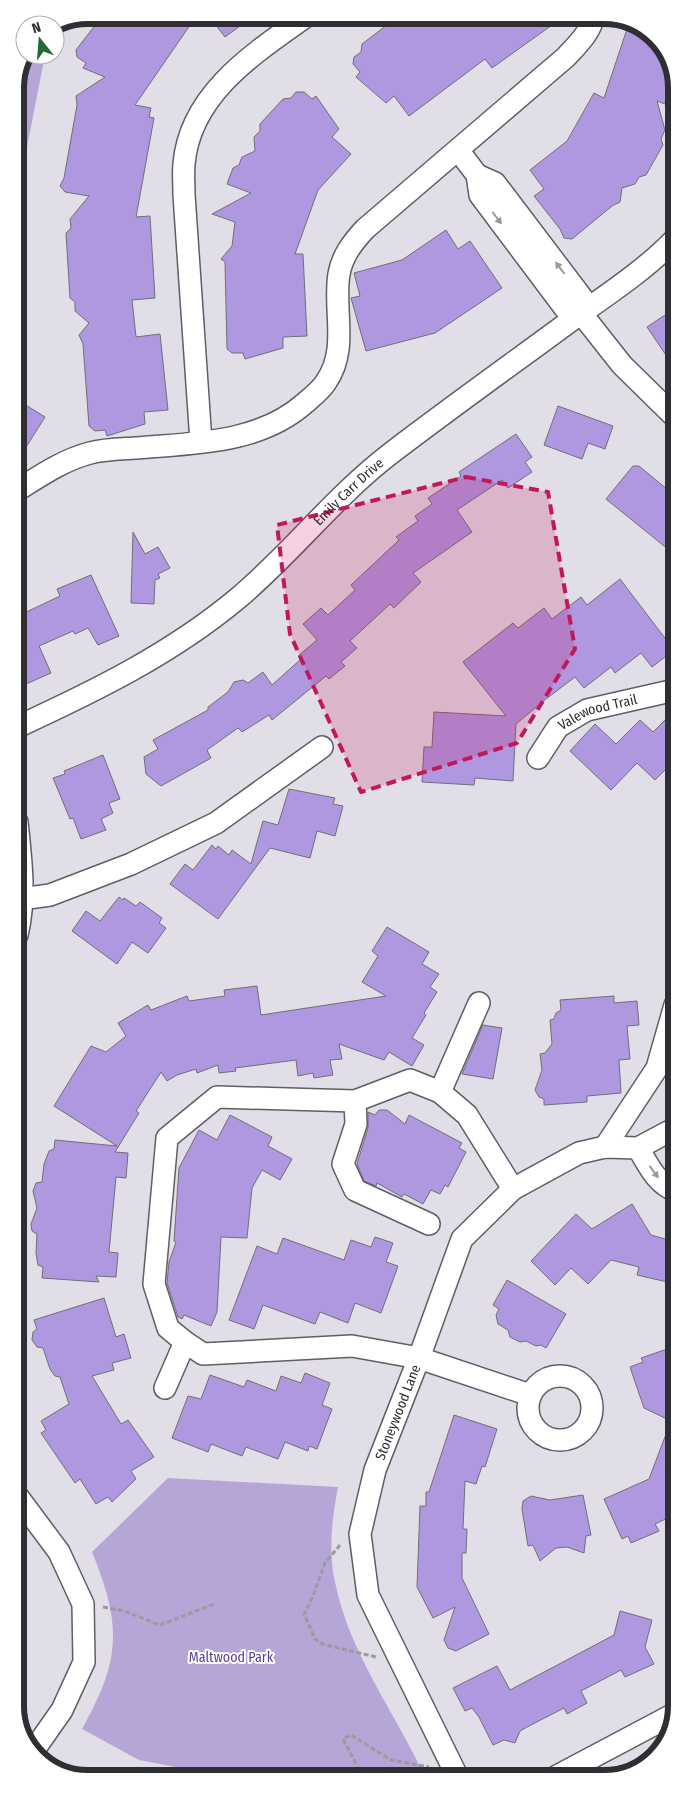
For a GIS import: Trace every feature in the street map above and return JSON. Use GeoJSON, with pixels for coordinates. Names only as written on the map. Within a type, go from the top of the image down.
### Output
{"type":"FeatureCollection","features":[{"type":"Feature","properties":{"kind":"street"},"geometry":{"type":"LineString","coordinates":[[201,442],[184,195],[184,163],[190,137],[199,113],[215,91],[266,45],[295,24]]}},
{"type":"Feature","properties":{"kind":"street"},"geometry":{"type":"LineString","coordinates":[[24,485],[50,470],[90,453],[201,442],[239,436],[278,422],[297,410],[327,382],[339,349],[339,273],[353,242],[365,228],[566,57],[583,38],[591,24]]}},
{"type":"Feature","properties":{"kind":"street"},"geometry":{"type":"LineString","coordinates":[[458,150],[477,175],[495,183],[581,313],[622,365],[668,410]]}},
{"type":"Feature","properties":{"kind":"street","name":"Emily Carr Drive"},"geometry":{"type":"LineString","coordinates":[[24,724],[118,679],[199,629],[275,565],[347,491],[375,467],[642,268],[668,245]]}},
{"type":"Feature","properties":{"kind":"street","name":"Valewood Trail"},"geometry":{"type":"LineString","coordinates":[[538,758],[558,727],[587,710],[668,692]]}},
{"type":"Feature","properties":{"kind":"street"},"geometry":{"type":"LineString","coordinates":[[24,899],[50,894],[130,864],[216,823],[322,747]]}},
{"type":"Feature","properties":{"kind":"street"},"geometry":{"type":"LineString","coordinates":[[440,1092],[479,1003]]}},
{"type":"Feature","properties":{"kind":"street"},"geometry":{"type":"LineString","coordinates":[[658,1068],[668,1031]]}},
{"type":"Feature","properties":{"kind":"street"},"geometry":{"type":"LineString","coordinates":[[605,1146],[658,1068],[668,1060]]}},
{"type":"Feature","properties":{"kind":"street"},"geometry":{"type":"LineString","coordinates":[[513,1189],[467,1115],[440,1092],[410,1080],[355,1101],[217,1097],[166,1138],[154,1284],[168,1328],[203,1354],[352,1346],[420,1358],[530,1395]]}},
{"type":"Feature","properties":{"kind":"street"},"geometry":{"type":"LineString","coordinates":[[355,1101],[356,1124],[343,1164],[355,1190],[428,1224]]}},
{"type":"Feature","properties":{"kind":"street"},"geometry":{"type":"LineString","coordinates":[[668,1132],[638,1148],[654,1174],[668,1188]]}},
{"type":"Feature","properties":{"kind":"street","name":"Stoneywood Lane"},"geometry":{"type":"LineString","coordinates":[[454,1770],[368,1595],[360,1534],[375,1470],[420,1358],[462,1239],[513,1189],[579,1153],[605,1146],[638,1148]]}},
{"type":"Feature","properties":{"kind":"street"},"geometry":{"type":"LineString","coordinates":[[165,1388],[185,1342]]}},
{"type":"Feature","properties":{"kind":"street"},"geometry":{"type":"LineString","coordinates":[[24,1505],[59,1552],[83,1604],[84,1662],[62,1710],[38,1745]]}},
{"type":"Feature","properties":{"kind":"street"},"geometry":{"type":"LineString","coordinates":[[568,1770],[667,1718]]}},
{"type":"Feature","properties":{"kind":"path"},"geometry":{"type":"LineString","coordinates":[[360,1534],[341,1543],[324,1562],[304,1614],[315,1639],[322,1644],[400,1662]]}},
{"type":"Feature","properties":{"kind":"path"},"geometry":{"type":"LineString","coordinates":[[83,1604],[124,1611],[160,1625],[214,1604]]}},
{"type":"Feature","properties":{"kind":"path"},"geometry":{"type":"LineString","coordinates":[[360,1770],[344,1739],[351,1735],[391,1760],[437,1770]]}},
{"type":"Feature","properties":{"kind":"highlighted area"},"geometry":{"type":"Polygon","coordinates":[[[466,477],[548,492],[575,649],[517,743],[361,792],[290,634],[277,525],[466,477]]]}},
{"type":"Feature","properties":{"kind":"green space"},"geometry":{"type":"Polygon","coordinates":[[[28,65],[43,65],[24,162],[24,84],[28,65]]]}},
{"type":"Feature","properties":{"kind":"green space","name":"Maltwood Park"},"geometry":{"type":"Polygon","coordinates":[[[168,1478],[338,1487],[331,1546],[335,1582],[342,1608],[362,1658],[422,1770],[192,1770],[139,1760],[82,1729],[95,1705],[104,1682],[113,1642],[109,1601],[92,1552],[168,1478]]]}},
{"type":"Feature","properties":{"kind":"building"},"geometry":{"type":"Polygon","coordinates":[[[96,24],[191,24],[135,105],[151,108],[149,117],[154,118],[136,217],[150,216],[155,298],[132,300],[136,337],[160,334],[168,410],[144,412],[145,424],[107,436],[105,430],[95,431],[89,426],[83,344],[79,335],[89,323],[75,311],[75,302],[70,298],[66,233],[71,228],[70,219],[89,196],[65,192],[60,186],[64,178],[77,105],[76,96],[105,77],[83,68],[86,63],[77,57],[76,50],[96,24]]]}},
{"type":"Feature","properties":{"kind":"building"},"geometry":{"type":"Polygon","coordinates":[[[215,24],[243,24],[225,37],[215,24]]]}},
{"type":"Feature","properties":{"kind":"building"},"geometry":{"type":"Polygon","coordinates":[[[388,24],[553,24],[492,68],[485,59],[409,116],[394,96],[386,103],[356,77],[360,72],[353,64],[354,57],[361,52],[362,44],[388,24]]]}},
{"type":"Feature","properties":{"kind":"building"},"geometry":{"type":"Polygon","coordinates":[[[627,29],[636,32],[657,52],[665,67],[668,105],[657,101],[665,130],[661,139],[663,145],[646,175],[639,177],[635,184],[622,188],[620,202],[612,206],[572,239],[564,238],[560,229],[534,196],[544,189],[530,170],[567,141],[594,93],[604,98],[627,29]]]}},
{"type":"Feature","properties":{"kind":"building"},"geometry":{"type":"Polygon","coordinates":[[[296,92],[304,92],[312,99],[316,96],[339,129],[332,137],[351,154],[318,190],[295,254],[303,254],[307,336],[283,337],[283,348],[245,359],[243,353],[232,353],[227,349],[225,262],[221,259],[232,246],[235,222],[212,214],[251,193],[227,184],[233,168],[239,165],[242,157],[255,151],[254,137],[260,131],[260,124],[283,99],[291,98],[296,92]]]}},
{"type":"Feature","properties":{"kind":"building"},"geometry":{"type":"Polygon","coordinates":[[[446,230],[458,249],[470,241],[502,288],[435,333],[366,351],[351,298],[360,296],[354,273],[402,260],[446,230]]]}},
{"type":"Feature","properties":{"kind":"building"},"geometry":{"type":"Polygon","coordinates":[[[668,313],[668,358],[647,327],[668,313]]]}},
{"type":"Feature","properties":{"kind":"building"},"geometry":{"type":"Polygon","coordinates":[[[24,404],[45,417],[24,450],[24,404]]]}},
{"type":"Feature","properties":{"kind":"building"},"geometry":{"type":"Polygon","coordinates":[[[558,406],[613,426],[605,449],[588,443],[582,459],[544,445],[558,406]]]}},
{"type":"Feature","properties":{"kind":"building"},"geometry":{"type":"Polygon","coordinates":[[[516,434],[532,457],[525,462],[532,472],[508,488],[502,480],[457,510],[472,532],[413,573],[421,582],[394,608],[390,604],[350,641],[357,648],[341,662],[345,666],[329,679],[326,676],[272,720],[269,715],[242,732],[238,728],[207,750],[211,758],[161,786],[146,774],[144,757],[158,749],[153,740],[208,710],[208,707],[228,692],[234,682],[243,680],[248,683],[263,672],[272,685],[301,659],[298,656],[317,640],[303,624],[321,608],[328,615],[355,590],[351,585],[399,540],[396,537],[418,521],[415,516],[432,504],[428,498],[461,476],[459,472],[516,434]]]}},
{"type":"Feature","properties":{"kind":"building"},"geometry":{"type":"Polygon","coordinates":[[[633,466],[639,466],[668,490],[668,549],[606,499],[633,466]]]}},
{"type":"Feature","properties":{"kind":"building"},"geometry":{"type":"Polygon","coordinates":[[[133,532],[145,554],[158,547],[170,568],[158,574],[160,578],[155,580],[154,604],[131,603],[133,532]]]}},
{"type":"Feature","properties":{"kind":"building"},"geometry":{"type":"Polygon","coordinates":[[[91,575],[119,636],[98,645],[88,628],[75,634],[73,631],[39,646],[51,673],[26,684],[24,679],[24,613],[60,596],[57,589],[91,575]]]}},
{"type":"Feature","properties":{"kind":"building"},"geometry":{"type":"Polygon","coordinates":[[[620,579],[668,642],[668,655],[652,667],[641,653],[615,673],[611,667],[584,688],[575,677],[546,699],[516,724],[513,781],[475,778],[474,785],[422,782],[424,747],[432,747],[434,712],[506,716],[463,662],[513,623],[518,628],[544,608],[552,619],[581,597],[587,605],[620,579]]]}},
{"type":"Feature","properties":{"kind":"building"},"geometry":{"type":"Polygon","coordinates":[[[668,717],[668,767],[655,780],[637,763],[611,790],[570,751],[595,724],[616,744],[640,720],[653,732],[668,717]]]}},
{"type":"Feature","properties":{"kind":"building"},"geometry":{"type":"Polygon","coordinates":[[[103,755],[120,799],[109,803],[113,813],[101,819],[106,830],[81,839],[73,818],[70,819],[53,778],[65,774],[64,771],[103,755]]]}},
{"type":"Feature","properties":{"kind":"building"},"geometry":{"type":"Polygon","coordinates":[[[289,789],[335,798],[333,804],[343,806],[335,836],[317,831],[310,858],[270,848],[218,919],[170,884],[185,864],[193,870],[212,845],[216,849],[218,846],[229,855],[232,850],[251,864],[263,821],[278,825],[289,789]]]}},
{"type":"Feature","properties":{"kind":"building"},"geometry":{"type":"Polygon","coordinates":[[[119,897],[136,906],[140,902],[162,918],[159,923],[166,928],[148,953],[132,942],[117,964],[72,931],[86,911],[100,921],[119,897]]]}},
{"type":"Feature","properties":{"kind":"building"},"geometry":{"type":"Polygon","coordinates":[[[387,927],[429,952],[422,964],[439,974],[430,987],[437,992],[412,1038],[424,1045],[412,1066],[389,1052],[384,1060],[339,1044],[342,1059],[330,1060],[333,1075],[314,1078],[313,1073],[298,1076],[296,1060],[235,1068],[236,1071],[219,1073],[218,1065],[197,1073],[196,1069],[177,1075],[167,1081],[161,1072],[136,1111],[139,1113],[115,1152],[128,1153],[126,1178],[116,1177],[109,1252],[118,1253],[116,1277],[96,1276],[99,1282],[42,1278],[43,1267],[38,1265],[36,1253],[37,1234],[32,1231],[31,1224],[37,1208],[33,1191],[36,1183],[42,1182],[44,1164],[49,1151],[54,1149],[55,1140],[117,1146],[54,1106],[91,1046],[106,1052],[126,1036],[118,1023],[148,1005],[151,1010],[187,996],[189,1001],[225,996],[224,990],[257,986],[261,1015],[386,996],[362,982],[378,956],[372,951],[387,927]]]}},
{"type":"Feature","properties":{"kind":"building"},"geometry":{"type":"Polygon","coordinates":[[[614,996],[614,1003],[637,1001],[639,1025],[627,1026],[630,1059],[619,1060],[621,1093],[587,1096],[587,1102],[544,1105],[544,1099],[539,1097],[535,1090],[542,1070],[540,1054],[545,1053],[552,1044],[550,1020],[554,1019],[556,1013],[561,1010],[560,1000],[614,996]]]}},
{"type":"Feature","properties":{"kind":"building"},"geometry":{"type":"Polygon","coordinates":[[[483,1025],[502,1028],[493,1079],[462,1074],[483,1025]]]}},
{"type":"Feature","properties":{"kind":"building"},"geometry":{"type":"Polygon","coordinates":[[[379,1110],[387,1110],[405,1124],[409,1115],[462,1143],[459,1148],[466,1152],[448,1187],[445,1185],[440,1194],[431,1190],[423,1204],[404,1194],[402,1197],[377,1183],[376,1186],[364,1181],[357,1164],[368,1128],[368,1112],[375,1115],[379,1110]]]}},
{"type":"Feature","properties":{"kind":"building"},"geometry":{"type":"Polygon","coordinates":[[[230,1115],[272,1137],[268,1146],[292,1159],[280,1180],[262,1170],[252,1188],[247,1238],[221,1237],[217,1312],[211,1326],[184,1315],[182,1319],[178,1317],[167,1283],[169,1262],[176,1242],[174,1241],[179,1168],[199,1130],[217,1140],[230,1115]]]}},
{"type":"Feature","properties":{"kind":"building"},"geometry":{"type":"Polygon","coordinates":[[[632,1204],[651,1235],[668,1240],[668,1282],[637,1275],[639,1267],[611,1260],[588,1284],[571,1268],[555,1285],[531,1261],[576,1214],[592,1229],[632,1204]]]}},
{"type":"Feature","properties":{"kind":"building"},"geometry":{"type":"Polygon","coordinates":[[[375,1237],[393,1243],[386,1262],[398,1266],[381,1313],[355,1303],[348,1323],[320,1312],[315,1324],[263,1305],[254,1329],[229,1320],[257,1246],[277,1254],[283,1238],[344,1260],[351,1240],[371,1247],[375,1237]]]}},
{"type":"Feature","properties":{"kind":"building"},"geometry":{"type":"Polygon","coordinates":[[[507,1280],[566,1314],[546,1348],[526,1341],[520,1342],[510,1337],[508,1330],[498,1324],[496,1315],[499,1309],[493,1305],[507,1280]]]}},
{"type":"Feature","properties":{"kind":"building"},"geometry":{"type":"Polygon","coordinates":[[[104,1298],[116,1337],[124,1334],[131,1358],[112,1363],[114,1370],[92,1376],[121,1424],[128,1420],[154,1457],[131,1471],[136,1479],[112,1502],[108,1497],[96,1504],[80,1479],[75,1483],[41,1433],[46,1430],[41,1421],[69,1404],[60,1377],[55,1376],[50,1369],[43,1348],[37,1347],[32,1340],[33,1332],[37,1329],[34,1320],[104,1298]]]}},
{"type":"Feature","properties":{"kind":"building"},"geometry":{"type":"Polygon","coordinates":[[[668,1349],[668,1420],[644,1408],[630,1367],[643,1362],[641,1358],[668,1349]]]}},
{"type":"Feature","properties":{"kind":"building"},"geometry":{"type":"Polygon","coordinates":[[[305,1373],[330,1383],[322,1405],[332,1409],[317,1449],[309,1446],[308,1451],[285,1442],[278,1459],[246,1447],[242,1456],[211,1444],[208,1452],[172,1438],[188,1396],[201,1399],[210,1375],[244,1387],[247,1380],[276,1391],[281,1376],[301,1383],[305,1373]]]}},
{"type":"Feature","properties":{"kind":"building"},"geometry":{"type":"Polygon","coordinates":[[[454,1415],[497,1429],[485,1467],[482,1466],[476,1484],[465,1481],[463,1529],[467,1529],[466,1553],[462,1553],[462,1578],[489,1634],[456,1651],[448,1648],[444,1640],[455,1607],[433,1618],[417,1587],[420,1506],[426,1506],[426,1492],[429,1492],[454,1415]]]}},
{"type":"Feature","properties":{"kind":"building"},"geometry":{"type":"Polygon","coordinates":[[[668,1429],[668,1518],[655,1524],[659,1531],[631,1543],[628,1536],[622,1539],[604,1499],[649,1479],[668,1429]]]}},
{"type":"Feature","properties":{"kind":"building"},"geometry":{"type":"Polygon","coordinates":[[[583,1495],[591,1535],[586,1536],[584,1553],[567,1547],[556,1548],[540,1561],[533,1545],[528,1546],[522,1509],[523,1501],[531,1496],[550,1500],[583,1495]]]}},
{"type":"Feature","properties":{"kind":"building"},"geometry":{"type":"Polygon","coordinates":[[[620,1611],[652,1620],[645,1647],[654,1664],[625,1677],[621,1670],[581,1691],[587,1703],[567,1714],[564,1708],[520,1731],[515,1743],[504,1740],[493,1745],[479,1717],[472,1708],[465,1711],[453,1688],[497,1666],[510,1690],[614,1635],[620,1611]]]}}]}
